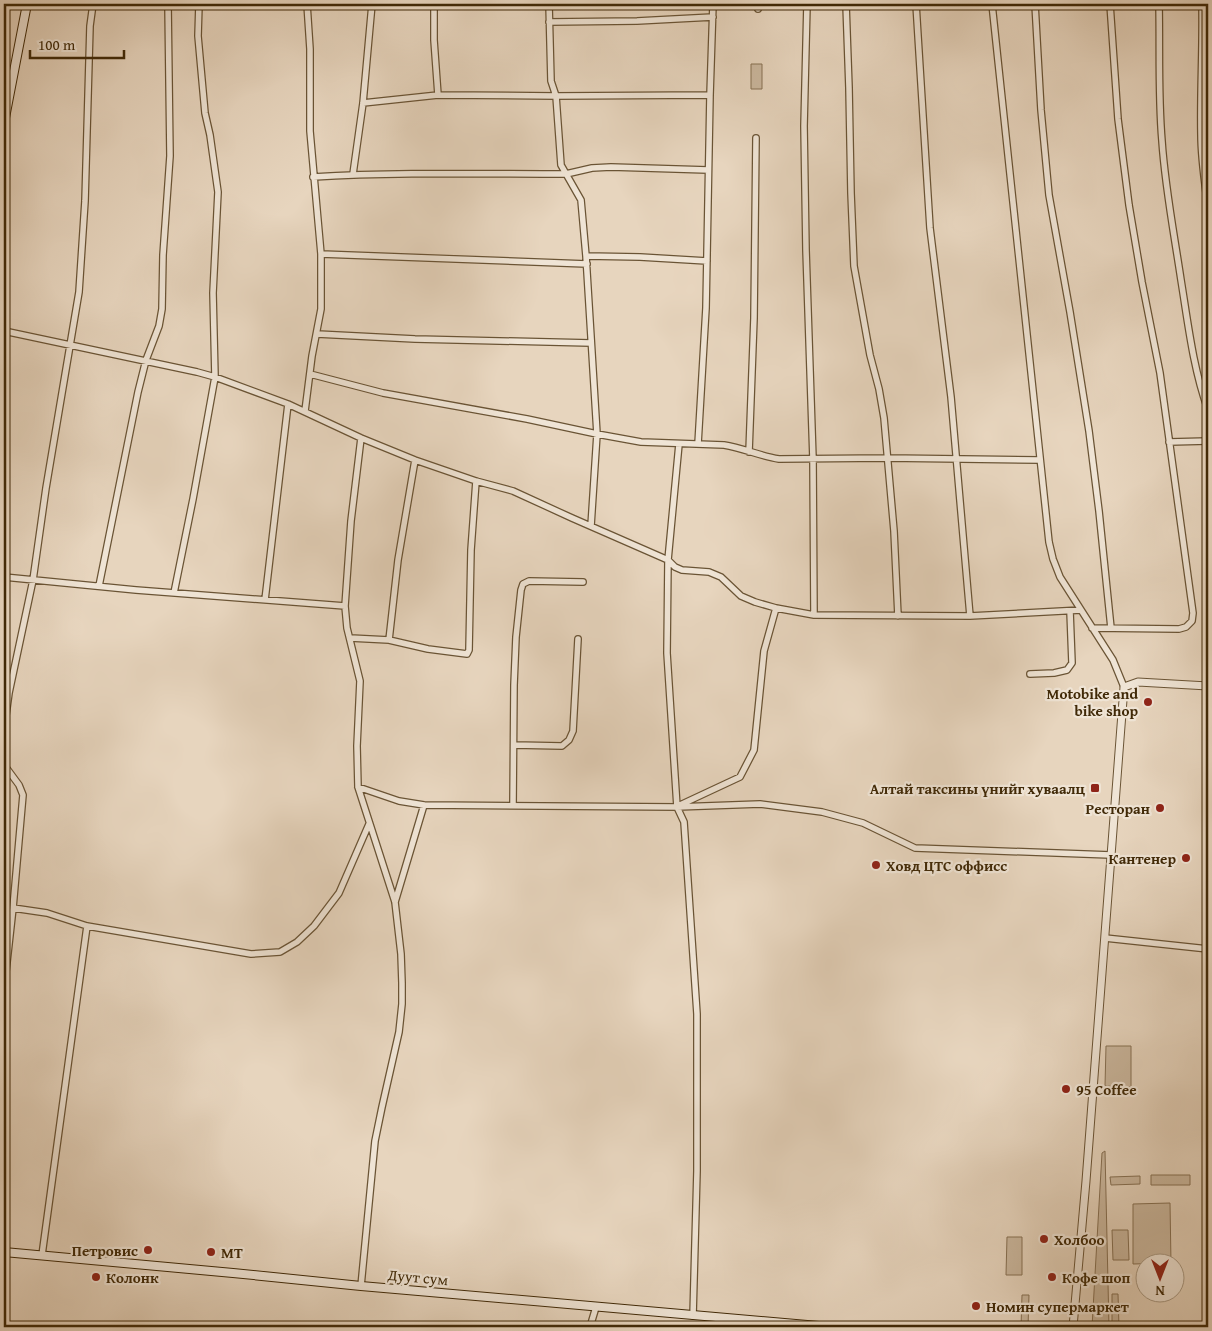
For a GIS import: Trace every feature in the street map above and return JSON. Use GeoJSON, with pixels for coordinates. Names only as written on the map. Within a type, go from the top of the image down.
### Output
{"type":"FeatureCollection","features":[{"type":"Feature","properties":{"kind":"main road"},"geometry":{"type":"LineString","coordinates":[[4,123],[26,4]]}},
{"type":"Feature","properties":{"kind":"main road","name":"Дуут сум"},"geometry":{"type":"LineString","coordinates":[[4,1252],[824,1327]]}},
{"type":"Feature","properties":{"kind":"street"},"geometry":{"type":"LineString","coordinates":[[4,730],[6,693],[33,580],[46,488],[79,292],[85,201],[92,4]]}},
{"type":"Feature","properties":{"kind":"street"},"geometry":{"type":"LineString","coordinates":[[99,586],[138,392],[146,360],[159,326],[162,309],[163,255],[170,156],[168,4]]}},
{"type":"Feature","properties":{"kind":"street"},"geometry":{"type":"LineString","coordinates":[[174,593],[215,377],[213,293],[218,192],[205,113],[198,36],[199,4]]}},
{"type":"Feature","properties":{"kind":"street"},"geometry":{"type":"LineString","coordinates":[[305,412],[321,309],[321,254],[310,131],[310,49],[307,4]]}},
{"type":"Feature","properties":{"kind":"street"},"geometry":{"type":"LineString","coordinates":[[353,174],[363,103],[372,4]]}},
{"type":"Feature","properties":{"kind":"street"},"geometry":{"type":"LineString","coordinates":[[434,4],[434,40],[438,95]]}},
{"type":"Feature","properties":{"kind":"street"},"geometry":{"type":"LineString","coordinates":[[549,4],[551,81],[556,96],[561,165],[581,200],[586,256],[597,434],[592,526]]}},
{"type":"Feature","properties":{"kind":"street"},"geometry":{"type":"LineString","coordinates":[[698,444],[706,308],[713,4]]}},
{"type":"Feature","properties":{"kind":"street"},"geometry":{"type":"LineString","coordinates":[[807,4],[804,126],[813,459],[814,614]]}},
{"type":"Feature","properties":{"kind":"street"},"geometry":{"type":"LineString","coordinates":[[846,4],[854,266],[870,355],[884,418],[894,531],[898,616]]}},
{"type":"Feature","properties":{"kind":"street"},"geometry":{"type":"LineString","coordinates":[[916,4],[930,228],[947,360],[970,616]]}},
{"type":"Feature","properties":{"kind":"street"},"geometry":{"type":"LineString","coordinates":[[992,4],[1050,551],[1060,577],[1113,660],[1124,687],[1073,1327]]}},
{"type":"Feature","properties":{"kind":"street"},"geometry":{"type":"LineString","coordinates":[[1035,4],[1041,110],[1049,195],[1089,431],[1111,628]]}},
{"type":"Feature","properties":{"kind":"street"},"geometry":{"type":"LineString","coordinates":[[1092,628],[1179,629],[1186,627],[1192,621],[1193,613],[1160,373],[1129,205],[1118,119],[1110,4]]}},
{"type":"Feature","properties":{"kind":"street"},"geometry":{"type":"LineString","coordinates":[[1159,4],[1160,99],[1165,175],[1190,342],[1208,410]]}},
{"type":"Feature","properties":{"kind":"street"},"geometry":{"type":"LineString","coordinates":[[1202,4],[1201,136],[1208,208]]}},
{"type":"Feature","properties":{"kind":"street"},"geometry":{"type":"LineString","coordinates":[[549,22],[637,21],[713,17]]}},
{"type":"Feature","properties":{"kind":"street"},"geometry":{"type":"LineString","coordinates":[[363,103],[438,95],[710,94]]}},
{"type":"Feature","properties":{"kind":"street"},"geometry":{"type":"LineString","coordinates":[[749,452],[754,318],[756,138]]}},
{"type":"Feature","properties":{"kind":"street"},"geometry":{"type":"LineString","coordinates":[[313,177],[353,174],[566,174],[592,168],[611,167],[708,170]]}},
{"type":"Feature","properties":{"kind":"street"},"geometry":{"type":"LineString","coordinates":[[321,254],[586,264]]}},
{"type":"Feature","properties":{"kind":"street"},"geometry":{"type":"LineString","coordinates":[[586,256],[707,261]]}},
{"type":"Feature","properties":{"kind":"street"},"geometry":{"type":"LineString","coordinates":[[4,331],[146,360],[215,377],[288,404],[360,438],[415,460],[513,491],[668,560],[675,567],[682,570],[709,572],[721,577],[741,596],[776,608],[814,614],[898,616],[970,616],[1081,610]]}},
{"type":"Feature","properties":{"kind":"street"},"geometry":{"type":"LineString","coordinates":[[317,334],[591,343]]}},
{"type":"Feature","properties":{"kind":"street"},"geometry":{"type":"LineString","coordinates":[[310,374],[383,393],[641,442],[724,445],[738,447],[765,457],[779,459],[1039,460]]}},
{"type":"Feature","properties":{"kind":"street"},"geometry":{"type":"LineString","coordinates":[[266,600],[288,404]]}},
{"type":"Feature","properties":{"kind":"street"},"geometry":{"type":"LineString","coordinates":[[360,438],[351,521],[345,606],[360,681],[357,746],[358,787],[395,902],[401,961],[402,1004],[397,1041],[377,1132],[361,1286]]}},
{"type":"Feature","properties":{"kind":"street"},"geometry":{"type":"LineString","coordinates":[[1169,442],[1208,441]]}},
{"type":"Feature","properties":{"kind":"street"},"geometry":{"type":"LineString","coordinates":[[678,444],[668,560],[667,653],[677,806],[684,822],[697,1014],[697,1171],[693,1316]]}},
{"type":"Feature","properties":{"kind":"street"},"geometry":{"type":"LineString","coordinates":[[390,640],[398,560],[415,460]]}},
{"type":"Feature","properties":{"kind":"street"},"geometry":{"type":"LineString","coordinates":[[350,638],[390,640],[428,649],[466,654],[469,650],[471,550],[476,480]]}},
{"type":"Feature","properties":{"kind":"street"},"geometry":{"type":"LineString","coordinates":[[4,577],[174,593],[345,606]]}},
{"type":"Feature","properties":{"kind":"street"},"geometry":{"type":"LineString","coordinates":[[513,805],[514,685],[516,637],[521,590],[523,584],[529,581],[583,582]]}},
{"type":"Feature","properties":{"kind":"street"},"geometry":{"type":"LineString","coordinates":[[677,806],[740,777],[754,750],[764,651],[776,608]]}},
{"type":"Feature","properties":{"kind":"street"},"geometry":{"type":"LineString","coordinates":[[1030,674],[1054,673],[1067,670],[1072,663],[1070,611]]}},
{"type":"Feature","properties":{"kind":"street"},"geometry":{"type":"LineString","coordinates":[[514,745],[562,746],[569,740],[573,731],[575,710],[578,639]]}},
{"type":"Feature","properties":{"kind":"street"},"geometry":{"type":"LineString","coordinates":[[1124,687],[1138,682],[1208,686]]}},
{"type":"Feature","properties":{"kind":"street"},"geometry":{"type":"LineString","coordinates":[[4,762],[19,785],[23,795],[4,989]]}},
{"type":"Feature","properties":{"kind":"street"},"geometry":{"type":"LineString","coordinates":[[358,787],[399,801],[424,805],[677,806],[760,804],[822,812],[863,823],[915,848],[1111,855]]}},
{"type":"Feature","properties":{"kind":"street"},"geometry":{"type":"LineString","coordinates":[[395,902],[424,805]]}},
{"type":"Feature","properties":{"kind":"street"},"geometry":{"type":"LineString","coordinates":[[13,908],[47,913],[87,926],[251,954],[280,952],[297,942],[314,926],[339,893],[369,824]]}},
{"type":"Feature","properties":{"kind":"street"},"geometry":{"type":"LineString","coordinates":[[42,1255],[87,926]]}},
{"type":"Feature","properties":{"kind":"street"},"geometry":{"type":"LineString","coordinates":[[1104,938],[1208,950]]}},
{"type":"Feature","properties":{"kind":"street"},"geometry":{"type":"LineString","coordinates":[[590,1327],[596,1307]]}},
{"type":"Feature","properties":{"kind":"shaded area"},"geometry":{"type":"Polygon","coordinates":[[[751,64],[762,64],[762,89],[751,89],[751,64]]]}},
{"type":"Feature","properties":{"kind":"shaded area"},"geometry":{"type":"Polygon","coordinates":[[[1106,1046],[1131,1046],[1131,1087],[1105,1086],[1106,1046]]]}},
{"type":"Feature","properties":{"kind":"shaded area"},"geometry":{"type":"Polygon","coordinates":[[[1105,1151],[1109,1327],[1092,1327],[1102,1153],[1105,1151]]]}},
{"type":"Feature","properties":{"kind":"shaded area"},"geometry":{"type":"Polygon","coordinates":[[[1151,1175],[1190,1175],[1190,1185],[1151,1185],[1151,1175]]]}},
{"type":"Feature","properties":{"kind":"shaded area"},"geometry":{"type":"Polygon","coordinates":[[[1140,1176],[1140,1184],[1111,1185],[1110,1177],[1140,1176]]]}},
{"type":"Feature","properties":{"kind":"shaded area"},"geometry":{"type":"Polygon","coordinates":[[[1170,1203],[1171,1254],[1134,1254],[1133,1264],[1133,1204],[1170,1203]]]}},
{"type":"Feature","properties":{"kind":"shaded area"},"geometry":{"type":"Polygon","coordinates":[[[1112,1230],[1128,1230],[1129,1260],[1113,1260],[1112,1230]]]}},
{"type":"Feature","properties":{"kind":"shaded area"},"geometry":{"type":"Polygon","coordinates":[[[1007,1237],[1022,1237],[1022,1275],[1006,1275],[1007,1237]]]}},
{"type":"Feature","properties":{"kind":"shaded area"},"geometry":{"type":"Polygon","coordinates":[[[1112,1294],[1118,1294],[1119,1327],[1112,1327],[1112,1294]]]}},
{"type":"Feature","properties":{"kind":"shaded area"},"geometry":{"type":"Polygon","coordinates":[[[1022,1295],[1029,1295],[1028,1327],[1021,1327],[1022,1295]]]}},
{"type":"Feature","properties":{"kind":"place","name":"Motobike and bike shop"},"geometry":{"type":"Point","coordinates":[1148,702]}},
{"type":"Feature","properties":{"kind":"place","name":"Алтай таксины үнийг хуваалц"},"geometry":{"type":"Point","coordinates":[1095,788]}},
{"type":"Feature","properties":{"kind":"place","name":"Ресторан"},"geometry":{"type":"Point","coordinates":[1160,808]}},
{"type":"Feature","properties":{"kind":"place","name":"Кантенер"},"geometry":{"type":"Point","coordinates":[1186,858]}},
{"type":"Feature","properties":{"kind":"place","name":"Ховд ЦТС оффисс"},"geometry":{"type":"Point","coordinates":[876,865]}},
{"type":"Feature","properties":{"kind":"place","name":"95 Coffee"},"geometry":{"type":"Point","coordinates":[1066,1089]}},
{"type":"Feature","properties":{"kind":"place","name":"Холбоо"},"geometry":{"type":"Point","coordinates":[1044,1239]}},
{"type":"Feature","properties":{"kind":"place","name":"Петровиc"},"geometry":{"type":"Point","coordinates":[148,1250]}},
{"type":"Feature","properties":{"kind":"place","name":"MT"},"geometry":{"type":"Point","coordinates":[211,1252]}},
{"type":"Feature","properties":{"kind":"place","name":"Колонк"},"geometry":{"type":"Point","coordinates":[96,1277]}},
{"type":"Feature","properties":{"kind":"place","name":"Кофе шоп"},"geometry":{"type":"Point","coordinates":[1052,1277]}},
{"type":"Feature","properties":{"kind":"place","name":"Номин супермаркет"},"geometry":{"type":"Point","coordinates":[976,1306]}}]}
